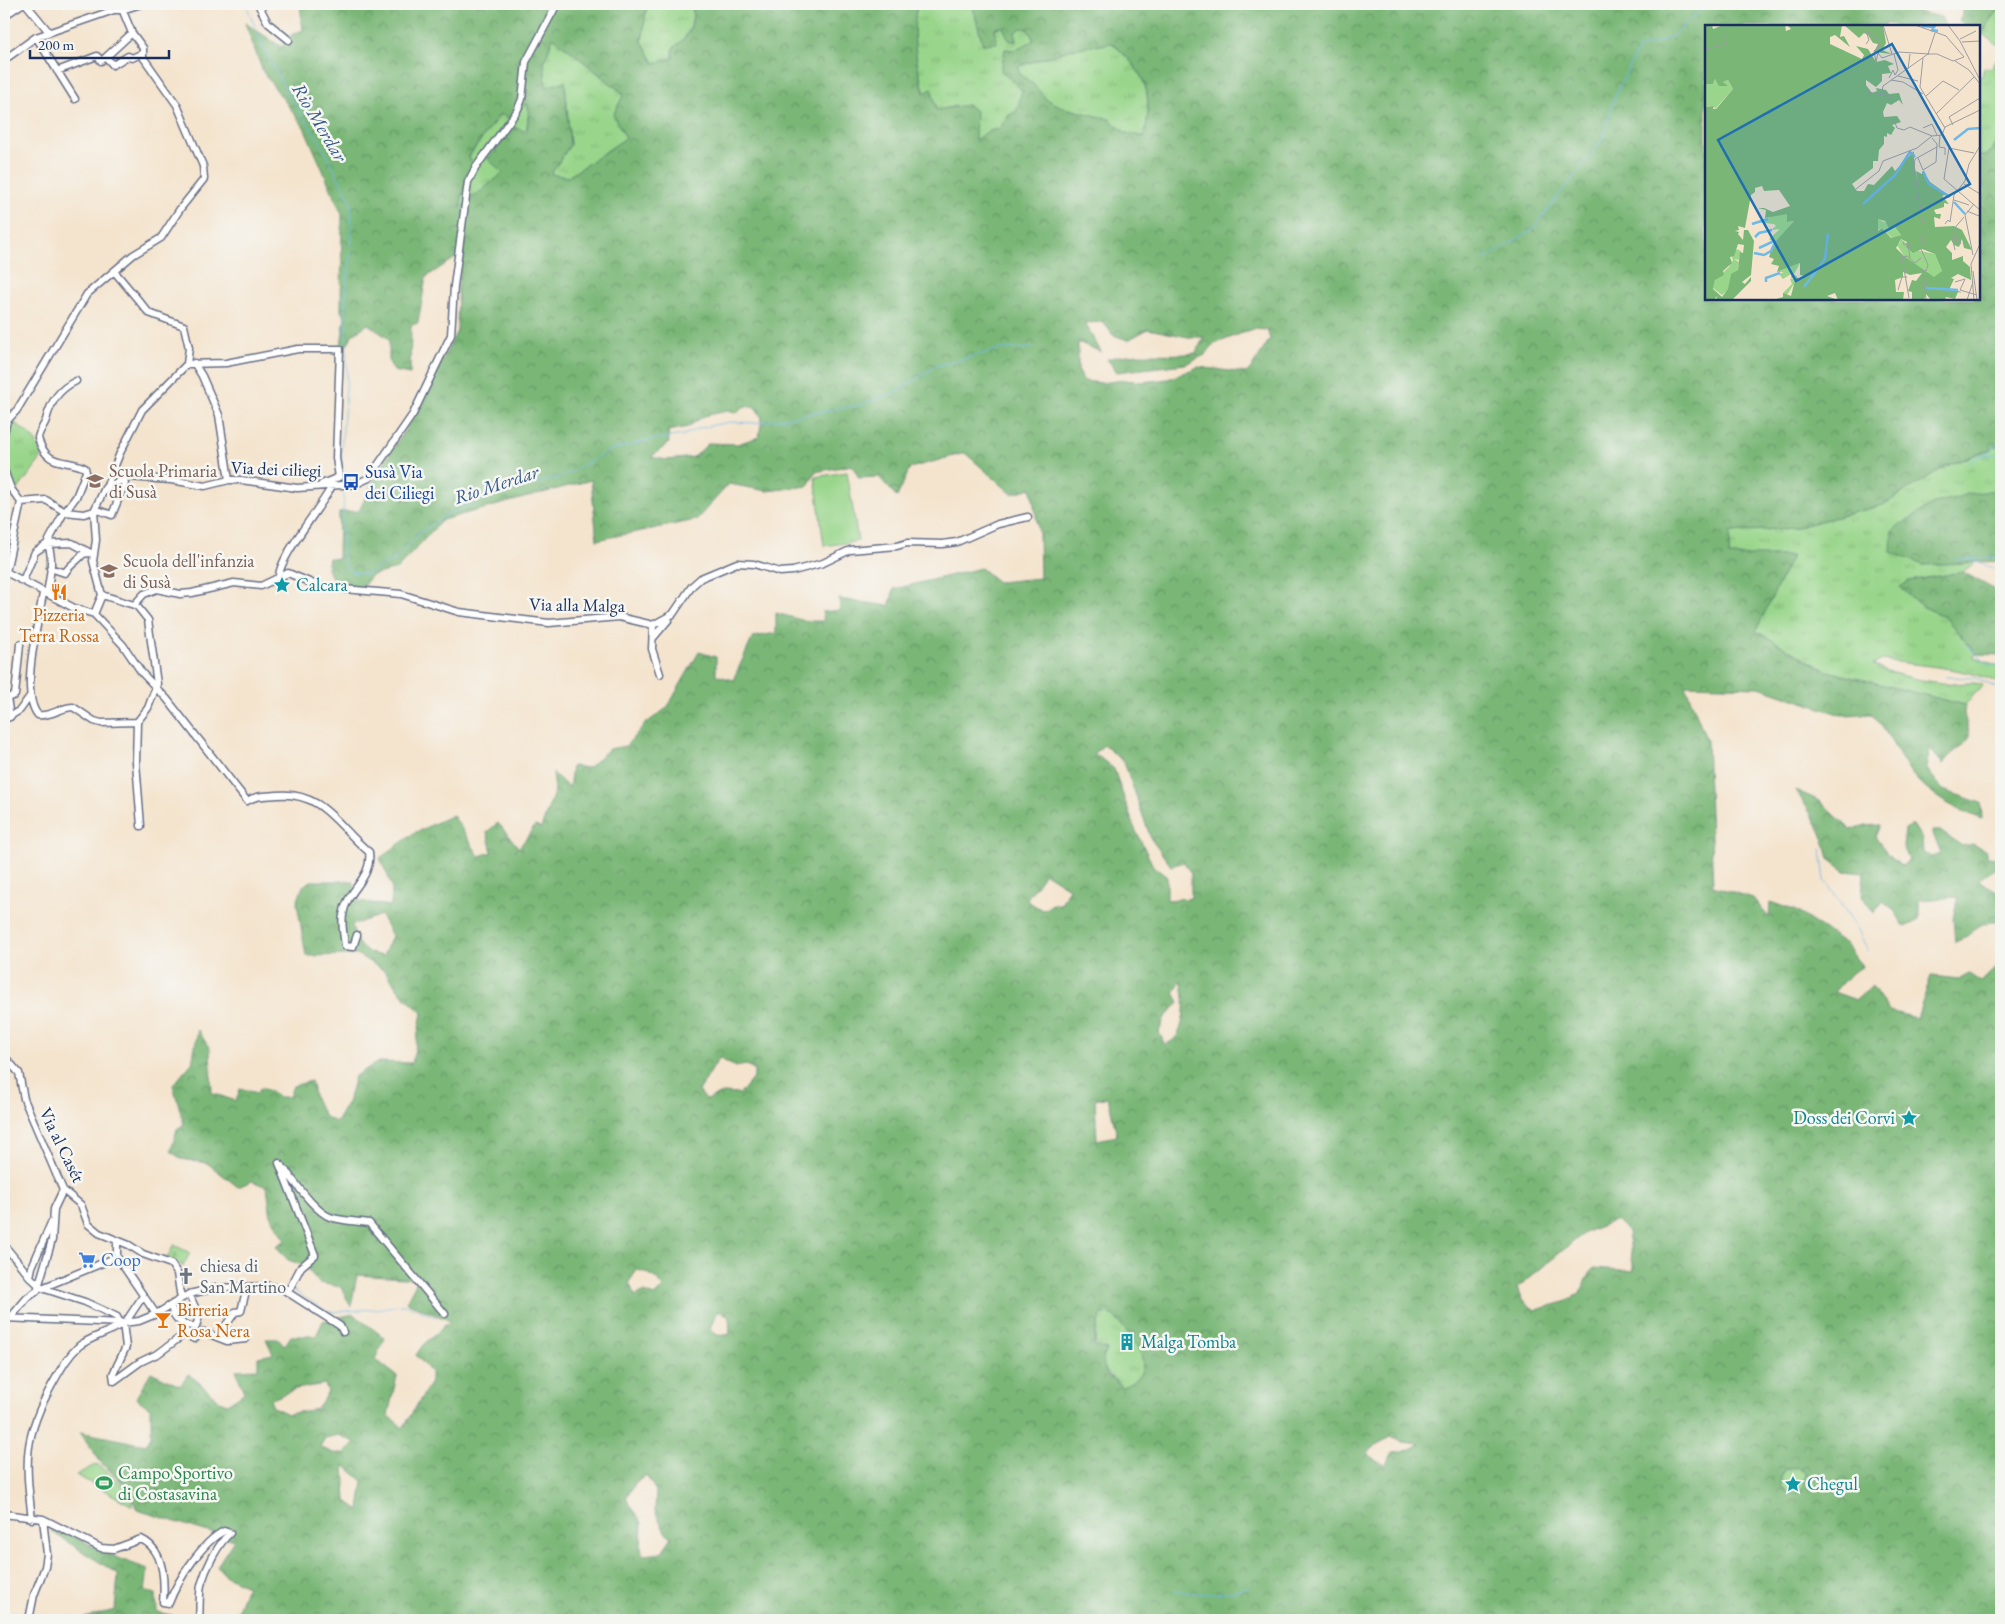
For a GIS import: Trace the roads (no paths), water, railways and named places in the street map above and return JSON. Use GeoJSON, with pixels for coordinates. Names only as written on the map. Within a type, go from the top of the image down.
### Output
{"type":"FeatureCollection","features":[{"type":"Feature","properties":{"kind":"street"},"geometry":{"type":"LineString","coordinates":[[4,16],[22,4]]}},
{"type":"Feature","properties":{"kind":"street"},"geometry":{"type":"LineString","coordinates":[[26,4],[49,32]]}},
{"type":"Feature","properties":{"kind":"street"},"geometry":{"type":"LineString","coordinates":[[4,60],[36,37],[121,7],[139,4]]}},
{"type":"Feature","properties":{"kind":"street"},"geometry":{"type":"LineString","coordinates":[[258,4],[268,23],[289,40]]}},
{"type":"Feature","properties":{"kind":"street","name":"Via dei ciliegi"},"geometry":{"type":"LineString","coordinates":[[106,488],[123,479],[171,480],[205,486],[229,480],[285,488],[317,487],[362,482],[376,470],[399,431],[413,414],[449,341],[453,328],[454,286],[468,182],[476,167],[517,112],[522,99],[526,62],[557,4]]}},
{"type":"Feature","properties":{"kind":"street"},"geometry":{"type":"LineString","coordinates":[[4,433],[5,418],[18,410],[65,327],[88,294],[133,255],[161,238],[204,179],[203,166],[177,105],[152,70],[142,48],[132,33],[121,7]]}},
{"type":"Feature","properties":{"kind":"street"},"geometry":{"type":"LineString","coordinates":[[58,71],[97,56],[101,61],[132,33]]}},
{"type":"Feature","properties":{"kind":"street"},"geometry":{"type":"LineString","coordinates":[[36,37],[75,99]]}},
{"type":"Feature","properties":{"kind":"street"},"geometry":{"type":"LineString","coordinates":[[106,57],[114,65],[128,56],[132,58],[143,53]]}},
{"type":"Feature","properties":{"kind":"street"},"geometry":{"type":"LineString","coordinates":[[114,271],[152,315],[177,322],[184,326],[190,363],[202,376],[219,415],[229,480]]}},
{"type":"Feature","properties":{"kind":"street"},"geometry":{"type":"LineString","coordinates":[[94,614],[102,596],[91,554],[96,540],[95,510],[120,453],[142,410],[190,363],[226,363],[298,349],[340,349],[336,458],[339,477],[317,487],[326,497]]}},
{"type":"Feature","properties":{"kind":"street"},"geometry":{"type":"LineString","coordinates":[[20,580],[24,578],[35,552],[47,544],[76,497],[85,468],[60,463],[51,458],[38,438],[48,409],[58,393],[63,387],[76,381]]}},
{"type":"Feature","properties":{"kind":"street"},"geometry":{"type":"LineString","coordinates":[[4,470],[11,489],[21,502],[13,544],[5,572],[74,608],[94,614],[123,645],[142,673],[247,801],[256,796],[295,793],[309,798],[326,810],[350,837],[368,852],[368,870],[350,897],[343,915],[346,946],[353,947],[357,935]]}},
{"type":"Feature","properties":{"kind":"street"},"geometry":{"type":"LineString","coordinates":[[21,502],[46,500],[65,512],[84,514],[95,510],[112,516],[125,483],[123,479]]}},
{"type":"Feature","properties":{"kind":"street"},"geometry":{"type":"LineString","coordinates":[[279,577],[278,568],[284,557],[336,485]]}},
{"type":"Feature","properties":{"kind":"street"},"geometry":{"type":"LineString","coordinates":[[652,639],[673,614],[692,586],[701,578],[737,563],[754,564],[780,572],[793,571],[823,563],[850,550],[897,546],[907,543],[942,544],[957,542],[998,524],[1028,517]]}},
{"type":"Feature","properties":{"kind":"street"},"geometry":{"type":"LineString","coordinates":[[47,544],[72,542],[91,554]]}},
{"type":"Feature","properties":{"kind":"street"},"geometry":{"type":"LineString","coordinates":[[47,544],[50,548],[50,568],[30,672],[30,696],[35,712],[42,716],[73,707],[94,721],[101,723],[137,722]]}},
{"type":"Feature","properties":{"kind":"street"},"geometry":{"type":"LineString","coordinates":[[50,568],[65,573],[82,554],[91,554]]}},
{"type":"Feature","properties":{"kind":"street","name":"Via alla Malga"},"geometry":{"type":"LineString","coordinates":[[136,604],[144,594],[157,589],[180,594],[192,593],[234,582],[261,586],[292,573],[321,587],[402,594],[459,612],[549,623],[619,617],[652,625]]}},
{"type":"Feature","properties":{"kind":"street"},"geometry":{"type":"LineString","coordinates":[[102,596],[111,597],[128,604],[136,604],[148,620],[156,688],[148,708],[137,722],[136,762],[141,826]]}},
{"type":"Feature","properties":{"kind":"street"},"geometry":{"type":"LineString","coordinates":[[660,674],[655,666],[652,625],[673,614]]}},
{"type":"Feature","properties":{"kind":"street"},"geometry":{"type":"LineString","coordinates":[[7,718],[7,698],[15,695],[20,644]]}},
{"type":"Feature","properties":{"kind":"street"},"geometry":{"type":"LineString","coordinates":[[7,718],[20,710],[30,696]]}},
{"type":"Feature","properties":{"kind":"street","name":"Via al Casét"},"geometry":{"type":"LineString","coordinates":[[4,1056],[19,1073],[24,1099],[63,1190],[81,1205],[88,1224],[99,1233],[129,1245],[143,1254],[167,1261],[175,1267],[181,1299]]}},
{"type":"Feature","properties":{"kind":"street"},"geometry":{"type":"LineString","coordinates":[[284,1290],[294,1284],[296,1273],[315,1255],[279,1163],[298,1183],[301,1192],[328,1217],[369,1223],[445,1314]]}},
{"type":"Feature","properties":{"kind":"street"},"geometry":{"type":"LineString","coordinates":[[7,1318],[27,1298],[38,1291],[52,1240],[56,1202],[63,1190]]}},
{"type":"Feature","properties":{"kind":"street"},"geometry":{"type":"LineString","coordinates":[[30,1278],[32,1267],[53,1217]]}},
{"type":"Feature","properties":{"kind":"street"},"geometry":{"type":"LineString","coordinates":[[117,1241],[117,1257],[156,1314]]}},
{"type":"Feature","properties":{"kind":"street"},"geometry":{"type":"LineString","coordinates":[[4,1245],[30,1278],[40,1286],[117,1316],[123,1323],[126,1347],[113,1374],[114,1381],[140,1362],[159,1353],[186,1333]]}},
{"type":"Feature","properties":{"kind":"street"},"geometry":{"type":"LineString","coordinates":[[40,1286],[117,1257]]}},
{"type":"Feature","properties":{"kind":"street"},"geometry":{"type":"LineString","coordinates":[[7,1318],[123,1323],[140,1321],[171,1306],[189,1294],[216,1288],[270,1286],[284,1290],[340,1326],[343,1332]]}},
{"type":"Feature","properties":{"kind":"street"},"geometry":{"type":"LineString","coordinates":[[218,1337],[235,1312],[241,1311],[247,1288]]}},
{"type":"Feature","properties":{"kind":"street"},"geometry":{"type":"LineString","coordinates":[[181,1323],[196,1327],[199,1316],[189,1294]]}},
{"type":"Feature","properties":{"kind":"street"},"geometry":{"type":"LineString","coordinates":[[32,1519],[26,1470],[28,1440],[41,1405],[68,1356],[82,1344],[123,1323],[143,1296]]}},
{"type":"Feature","properties":{"kind":"street"},"geometry":{"type":"LineString","coordinates":[[171,1306],[172,1314],[181,1323],[186,1333],[194,1339],[204,1332],[227,1341],[246,1339]]}},
{"type":"Feature","properties":{"kind":"street"},"geometry":{"type":"LineString","coordinates":[[4,1514],[43,1519],[101,1548],[114,1549],[141,1539],[150,1543],[156,1550],[165,1580],[163,1602],[169,1603],[204,1546],[219,1533],[224,1531],[230,1533],[213,1559],[201,1586],[199,1620]]}},
{"type":"Feature","properties":{"kind":"street"},"geometry":{"type":"LineString","coordinates":[[29,1620],[34,1595],[45,1566],[47,1554],[43,1519]]}},
{"type":"Feature","properties":{"kind":"waterway","name":"Rio Merdar"},"geometry":{"type":"LineString","coordinates":[[246,4],[265,52],[291,99],[319,140],[351,202],[352,239],[345,304],[347,375],[341,454],[344,483]]}},
{"type":"Feature","properties":{"kind":"waterway"},"geometry":{"type":"LineString","coordinates":[[1484,260],[1533,229],[1602,140],[1614,99],[1638,49],[1671,37],[1702,9],[1711,4]]}},
{"type":"Feature","properties":{"kind":"waterway","name":"Rio Merdar"},"geometry":{"type":"LineString","coordinates":[[344,487],[342,551],[344,564],[351,572],[366,574],[394,560],[419,534],[449,513],[498,494],[563,476],[611,450],[650,440],[684,435],[699,428],[729,422],[756,423],[859,405],[893,394],[936,366],[1000,349],[1033,348]]}},
{"type":"Feature","properties":{"kind":"waterway"},"geometry":{"type":"LineString","coordinates":[[1983,455],[2001,443]]}},
{"type":"Feature","properties":{"kind":"waterway"},"geometry":{"type":"LineString","coordinates":[[1969,462],[1982,455],[2001,454]]}},
{"type":"Feature","properties":{"kind":"waterway"},"geometry":{"type":"LineString","coordinates":[[1955,560],[1993,557],[2001,559]]}},
{"type":"Feature","properties":{"kind":"waterway"},"geometry":{"type":"LineString","coordinates":[[1971,560],[2001,571]]}},
{"type":"Feature","properties":{"kind":"waterway"},"geometry":{"type":"LineString","coordinates":[[1966,644],[1988,665],[2001,665]]}},
{"type":"Feature","properties":{"kind":"waterway"},"geometry":{"type":"LineString","coordinates":[[1946,677],[1976,678],[2001,690]]}},
{"type":"Feature","properties":{"kind":"waterway"},"geometry":{"type":"LineString","coordinates":[[1821,849],[1825,880],[1857,928],[1868,951]]}},
{"type":"Feature","properties":{"kind":"waterway"},"geometry":{"type":"LineString","coordinates":[[293,1290],[328,1312],[407,1305],[436,1317]]}},
{"type":"Feature","properties":{"kind":"waterway"},"geometry":{"type":"LineString","coordinates":[[1175,1591],[1213,1593],[1250,1586]]}},
{"type":"Feature","properties":{"kind":"place","name":"Scuola Primaria di Susà"},"geometry":{"type":"Point","coordinates":[95,481]}},
{"type":"Feature","properties":{"kind":"place","name":"Susà Via dei Ciliegi"},"geometry":{"type":"Point","coordinates":[351,482]}},
{"type":"Feature","properties":{"kind":"place","name":"Scuola dell'infanzia di Susà"},"geometry":{"type":"Point","coordinates":[109,571]}},
{"type":"Feature","properties":{"kind":"place","name":"Calcara"},"geometry":{"type":"Point","coordinates":[282,585]}},
{"type":"Feature","properties":{"kind":"place","name":"Pizzeria Terra Rossa"},"geometry":{"type":"Point","coordinates":[59,592]}},
{"type":"Feature","properties":{"kind":"place","name":"Doss dei Corvi"},"geometry":{"type":"Point","coordinates":[1909,1118]}},
{"type":"Feature","properties":{"kind":"place","name":"Coop"},"geometry":{"type":"Point","coordinates":[87,1260]}},
{"type":"Feature","properties":{"kind":"place","name":"chiesa di San Martino"},"geometry":{"type":"Point","coordinates":[186,1276]}},
{"type":"Feature","properties":{"kind":"place","name":"Birreria Rosa Nera"},"geometry":{"type":"Point","coordinates":[163,1320]}},
{"type":"Feature","properties":{"kind":"place","name":"Malga Tomba"},"geometry":{"type":"Point","coordinates":[1127,1342]}},
{"type":"Feature","properties":{"kind":"place","name":"Campo Sportivo di Costasavina"},"geometry":{"type":"Point","coordinates":[104,1483]}},
{"type":"Feature","properties":{"kind":"place","name":"Chegul"},"geometry":{"type":"Point","coordinates":[1793,1484]}}]}
